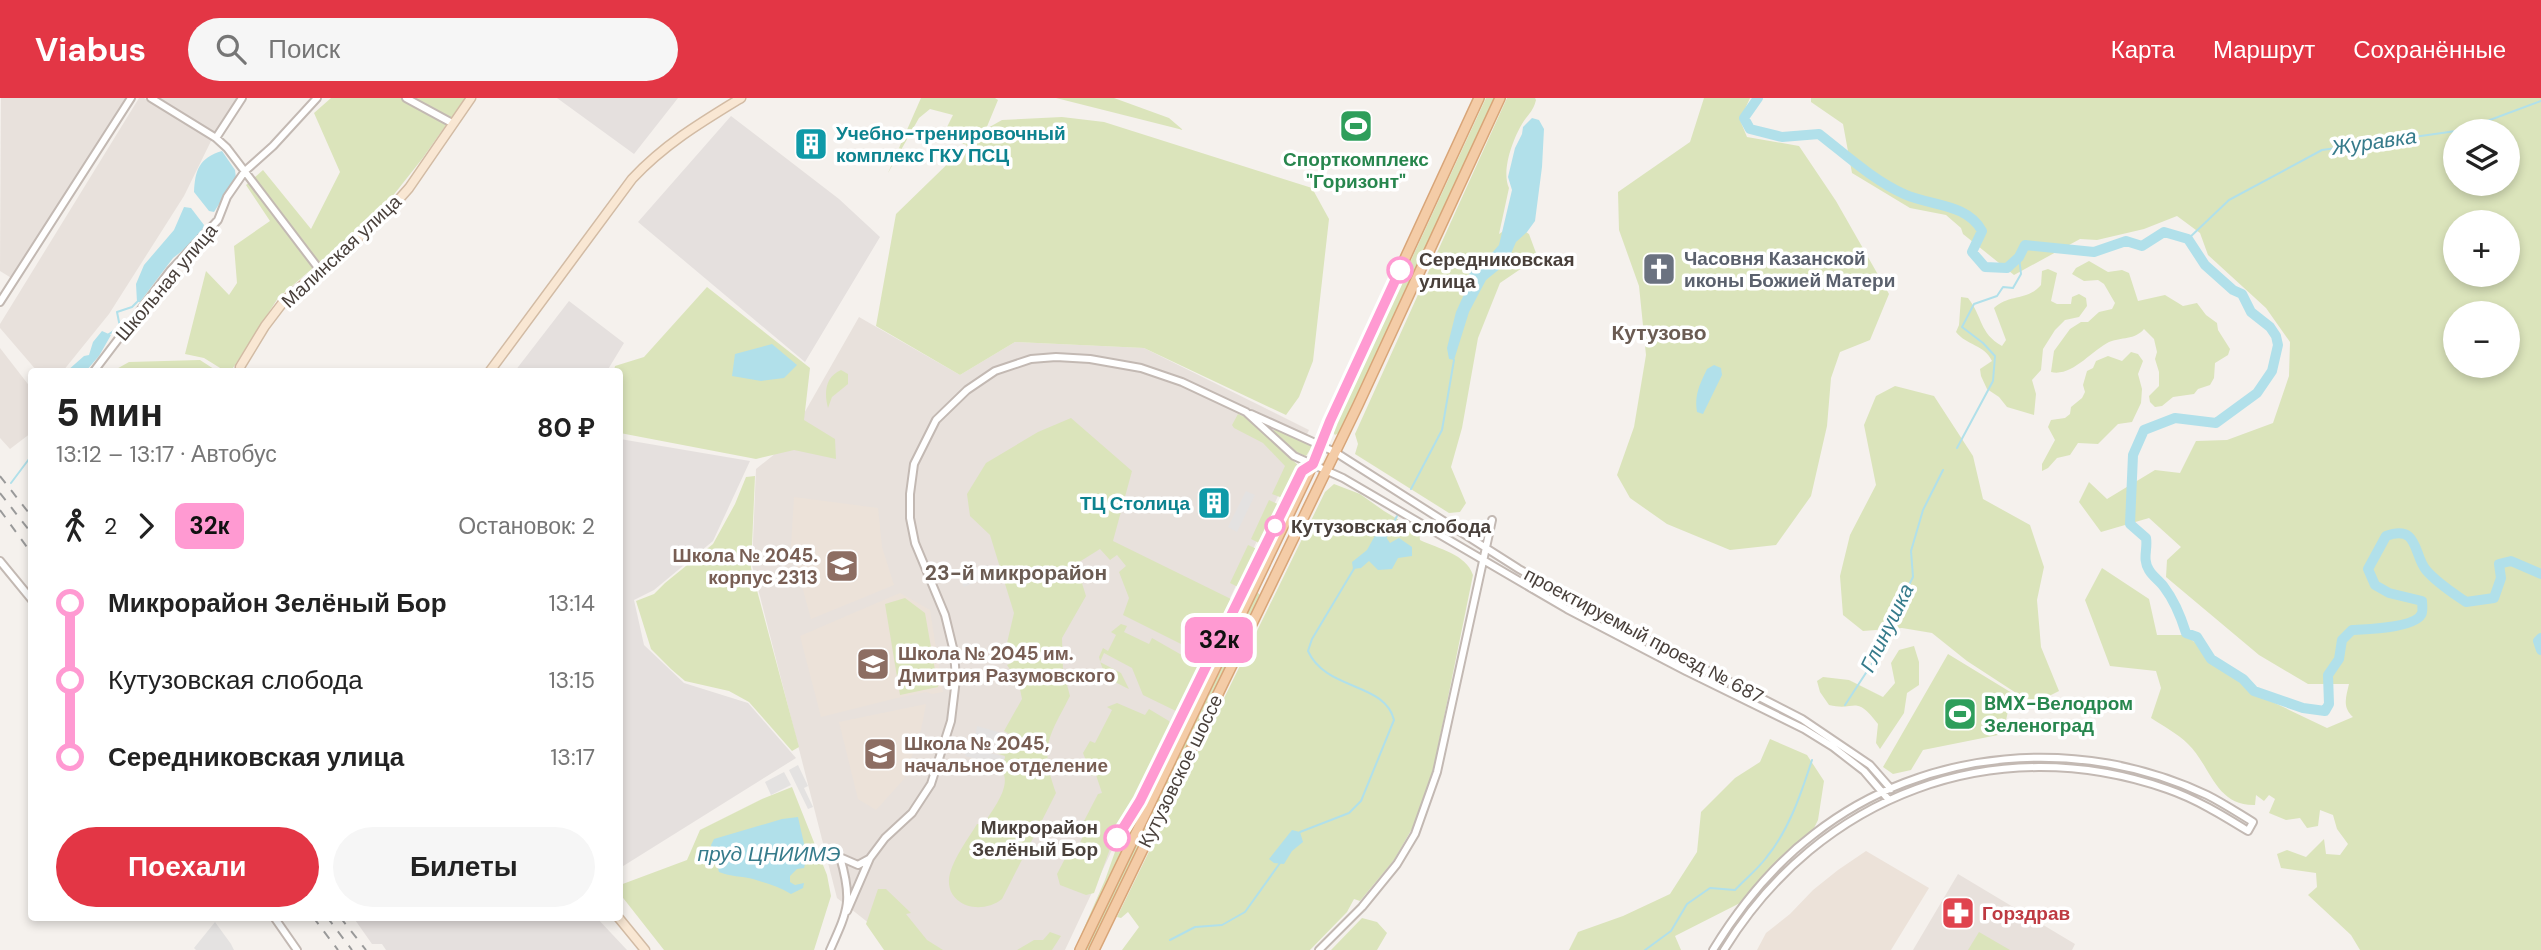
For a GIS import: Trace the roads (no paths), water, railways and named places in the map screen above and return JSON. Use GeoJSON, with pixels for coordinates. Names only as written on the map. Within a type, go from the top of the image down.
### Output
{"type":"FeatureCollection","features":[{"type":"Feature","properties":{"kind":"main road","name":"Кутузовское шоссе"},"geometry":{"type":"LineString","coordinates":[[1080,950],[1313,464],[1479,98]]}},
{"type":"Feature","properties":{"kind":"main road","name":"Кутузовское шоссе"},"geometry":{"type":"LineString","coordinates":[[1094,950],[1327,470],[1500,98]]}},
{"type":"Feature","properties":{"kind":"street"},"geometry":{"type":"LineString","coordinates":[[0,302],[131,98]]}},
{"type":"Feature","properties":{"kind":"street"},"geometry":{"type":"LineString","coordinates":[[150,98],[216,138],[227,148],[319,269]]}},
{"type":"Feature","properties":{"kind":"street"},"geometry":{"type":"LineString","coordinates":[[216,138],[242,98]]}},
{"type":"Feature","properties":{"kind":"street","name":"Школьная улица"},"geometry":{"type":"LineString","coordinates":[[96,368],[170,271],[218,220],[244,171],[273,146],[317,98]]}},
{"type":"Feature","properties":{"kind":"street"},"geometry":{"type":"LineString","coordinates":[[406,98],[453,123]]}},
{"type":"Feature","properties":{"kind":"street","name":"Малинская улица"},"geometry":{"type":"LineString","coordinates":[[240,368],[259,335],[284,301],[385,215],[409,188],[471,98]]}},
{"type":"Feature","properties":{"kind":"street"},"geometry":{"type":"LineString","coordinates":[[492,368],[632,179],[656,155],[689,130],[741,98]]}},
{"type":"Feature","properties":{"kind":"street","name":"проектируемый проезд № 687"},"geometry":{"type":"LineString","coordinates":[[830,950],[870,858],[912,813],[931,784],[951,721],[956,679],[953,647],[945,615],[915,543],[910,518],[914,464],[940,415],[967,390],[995,371],[1031,359],[1056,357],[1109,361],[1141,368],[1182,382],[1321,444],[1519,569],[1591,611],[1802,719],[1870,765],[1891,788]]}},
{"type":"Feature","properties":{"kind":"street","name":"проектируемый проезд № 687"},"geometry":{"type":"LineString","coordinates":[[1246,412],[1294,456],[1327,470],[1643,650],[1804,729],[1864,771],[1880,792],[1890,798]]}},
{"type":"Feature","properties":{"kind":"street"},"geometry":{"type":"LineString","coordinates":[[1319,950],[1362,906],[1397,864],[1415,834],[1437,772],[1492,520]]}},
{"type":"Feature","properties":{"kind":"street"},"geometry":{"type":"LineString","coordinates":[[0,561],[28,595]]}},
{"type":"Feature","properties":{"kind":"street"},"geometry":{"type":"LineString","coordinates":[[1713,950],[1736,914],[1782,861],[1827,824],[1880,792],[1940,771],[1996,759],[2077,758],[2132,768],[2173,781],[2208,795],[2253,822],[2248,831],[2204,805],[2170,790],[2129,778],[2076,768],[1996,769],[1944,780],[1890,798],[1833,832],[1789,868],[1759,900],[1724,950]]}},
{"type":"Feature","properties":{"kind":"street"},"geometry":{"type":"LineString","coordinates":[[1890,798],[1891,788]]}},
{"type":"Feature","properties":{"kind":"street"},"geometry":{"type":"LineString","coordinates":[[847,911],[849,897],[840,857],[858,865],[870,858]]}},
{"type":"Feature","properties":{"kind":"street"},"geometry":{"type":"LineString","coordinates":[[277,921],[298,950]]}},
{"type":"Feature","properties":{"kind":"street"},"geometry":{"type":"LineString","coordinates":[[621,921],[645,950]]}},
{"type":"Feature","properties":{"kind":"water"},"geometry":{"type":"Polygon","coordinates":[[[1532,118],[1539,120],[1544,129],[1535,221],[1516,242],[1507,263],[1486,280],[1469,312],[1454,360],[1449,359],[1447,348],[1456,312],[1466,290],[1467,277],[1483,255],[1491,254],[1499,245],[1512,190],[1508,177],[1515,148],[1523,127],[1532,118]]]}},
{"type":"Feature","properties":{"kind":"water"},"geometry":{"type":"Polygon","coordinates":[[[222,151],[235,170],[236,178],[214,212],[209,211],[194,192],[195,184],[197,171],[203,161],[222,151]]]}},
{"type":"Feature","properties":{"kind":"water"},"geometry":{"type":"Polygon","coordinates":[[[184,207],[191,208],[204,225],[199,238],[173,258],[140,302],[137,302],[136,284],[144,265],[174,230],[184,207]]]}},
{"type":"Feature","properties":{"kind":"water"},"geometry":{"type":"Polygon","coordinates":[[[102,331],[111,335],[89,368],[70,368],[89,355],[93,342],[102,331]]]}},
{"type":"Feature","properties":{"kind":"water"},"geometry":{"type":"Polygon","coordinates":[[[772,344],[797,365],[784,378],[761,381],[732,376],[735,354],[772,344]]]}},
{"type":"Feature","properties":{"kind":"water"},"geometry":{"type":"Polygon","coordinates":[[[1714,365],[1721,368],[1722,375],[1703,414],[1697,412],[1697,395],[1707,369],[1714,365]]]}},
{"type":"Feature","properties":{"kind":"water"},"geometry":{"type":"Polygon","coordinates":[[[1377,532],[1390,543],[1399,538],[1412,547],[1412,556],[1398,558],[1392,569],[1378,570],[1369,561],[1361,568],[1353,569],[1352,562],[1367,550],[1377,532]]]}},
{"type":"Feature","properties":{"kind":"water","name":"пруд ЦНИИМЭ"},"geometry":{"type":"Polygon","coordinates":[[[798,817],[807,857],[804,868],[797,869],[790,876],[790,882],[795,885],[804,883],[803,888],[791,894],[753,879],[719,872],[711,845],[714,839],[782,819],[798,817]]]}},
{"type":"Feature","properties":{"kind":"water"},"geometry":{"type":"Polygon","coordinates":[[[1292,830],[1300,832],[1303,842],[1292,851],[1284,864],[1274,863],[1269,859],[1292,830]]]}},
{"type":"Feature","properties":{"kind":"waterway"},"geometry":{"type":"LineString","coordinates":[[1758,98],[1744,118],[1750,129],[1782,137],[1819,134],[1881,182],[1914,198],[1947,206],[1967,215],[1982,231],[1972,252],[1985,267],[2007,268],[2019,257],[2025,245],[2094,252],[2126,241],[2142,246],[2164,232],[2188,239],[2205,265],[2233,290],[2242,294],[2251,312],[2270,327],[2278,345],[2272,371],[2257,393],[2216,423],[2175,418],[2144,430],[2133,455],[2130,524],[2146,538],[2146,562],[2149,570],[2171,597],[2186,633],[2197,637],[2211,659],[2243,679],[2254,691],[2303,708],[2325,711],[2329,704],[2328,675],[2339,659],[2342,640],[2352,630],[2391,627],[2418,618],[2422,612],[2422,601],[2389,593],[2375,585],[2368,569],[2386,536],[2397,533],[2410,537],[2426,570],[2466,602],[2494,598],[2501,578],[2499,564],[2511,561],[2541,574]]}},
{"type":"Feature","properties":{"kind":"waterway","name":"Журавка"},"geometry":{"type":"LineString","coordinates":[[2188,239],[2229,200],[2322,150],[2463,130],[2541,101]]}},
{"type":"Feature","properties":{"kind":"waterway","name":"Глинушка"},"geometry":{"type":"LineString","coordinates":[[1957,448],[1993,381],[1995,356],[1962,327],[1974,304],[1997,296],[2003,287],[2013,288],[2021,274],[2019,257]]}},
{"type":"Feature","properties":{"kind":"waterway"},"geometry":{"type":"LineString","coordinates":[[109,334],[120,327],[117,312],[132,307],[137,302]]}},
{"type":"Feature","properties":{"kind":"waterway"},"geometry":{"type":"LineString","coordinates":[[1411,489],[1442,430],[1454,360]]}},
{"type":"Feature","properties":{"kind":"waterway"},"geometry":{"type":"LineString","coordinates":[[11,483],[28,460]]}},
{"type":"Feature","properties":{"kind":"waterway","name":"Глинушка"},"geometry":{"type":"LineString","coordinates":[[1845,705],[1877,656],[1886,631],[1913,577],[1911,551],[1923,510],[1943,470]]}},
{"type":"Feature","properties":{"kind":"waterway"},"geometry":{"type":"LineString","coordinates":[[1386,537],[1397,516]]}},
{"type":"Feature","properties":{"kind":"waterway"},"geometry":{"type":"LineString","coordinates":[[1300,832],[1349,813],[1361,801],[1394,720],[1379,699],[1328,673],[1316,664],[1308,651],[1312,639],[1355,567]]}},
{"type":"Feature","properties":{"kind":"waterway"},"geometry":{"type":"LineString","coordinates":[[2541,638],[2538,641],[2541,650]]}},
{"type":"Feature","properties":{"kind":"waterway","name":"Глинушка"},"geometry":{"type":"LineString","coordinates":[[1645,950],[1671,931],[1687,904],[1710,888],[1735,890],[1762,862],[1788,824],[1812,760]]}},
{"type":"Feature","properties":{"kind":"waterway"},"geometry":{"type":"LineString","coordinates":[[1170,940],[1195,927],[1222,925],[1245,912],[1280,863]]}},
{"type":"Feature","properties":{"kind":"railway"},"geometry":{"type":"LineString","coordinates":[[0,476],[28,512]]}},
{"type":"Feature","properties":{"kind":"railway"},"geometry":{"type":"LineString","coordinates":[[0,493],[28,529]]}},
{"type":"Feature","properties":{"kind":"railway"},"geometry":{"type":"LineString","coordinates":[[0,510],[28,548]]}},
{"type":"Feature","properties":{"kind":"railway"},"geometry":{"type":"LineString","coordinates":[[316,921],[338,950]]}},
{"type":"Feature","properties":{"kind":"railway"},"geometry":{"type":"LineString","coordinates":[[330,921],[352,950]]}},
{"type":"Feature","properties":{"kind":"railway"},"geometry":{"type":"LineString","coordinates":[[343,921],[366,950]]}},
{"type":"Feature","properties":{"kind":"place","name":"Спорткомплекс \"Горизонт\""},"geometry":{"type":"Point","coordinates":[1356,126]}},
{"type":"Feature","properties":{"kind":"place","name":"Учебно-тренировочный комплекс ГКУ ПСЦ"},"geometry":{"type":"Point","coordinates":[811,144]}},
{"type":"Feature","properties":{"kind":"place","name":"Часовня Казанской иконы Божией Матери"},"geometry":{"type":"Point","coordinates":[1659,269]}},
{"type":"Feature","properties":{"kind":"place","name":"Середниковская улица"},"geometry":{"type":"Point","coordinates":[1400,270]}},
{"type":"Feature","properties":{"kind":"place","name":"ТЦ Столица"},"geometry":{"type":"Point","coordinates":[1214,503]}},
{"type":"Feature","properties":{"kind":"place","name":"Кутузовская слобода"},"geometry":{"type":"Point","coordinates":[1275,526]}},
{"type":"Feature","properties":{"kind":"place","name":"Школа № 2045. корпус 2313"},"geometry":{"type":"Point","coordinates":[842,566]}},
{"type":"Feature","properties":{"kind":"place","name":"Школа № 2045 им. Дмитрия Разумовского"},"geometry":{"type":"Point","coordinates":[873,664]}},
{"type":"Feature","properties":{"kind":"place","name":"BMX-Велодром Зеленоград"},"geometry":{"type":"Point","coordinates":[1960,714]}},
{"type":"Feature","properties":{"kind":"place","name":"Школа № 2045, начальное отделение"},"geometry":{"type":"Point","coordinates":[880,754]}},
{"type":"Feature","properties":{"kind":"place","name":"Микрорайон Зелёный Бор"},"geometry":{"type":"Point","coordinates":[1117,838]}},
{"type":"Feature","properties":{"kind":"place","name":"Горздрав"},"geometry":{"type":"Point","coordinates":[1958,913]}},
{"type":"Feature","properties":{"kind":"district","name":"Кутузово"},"geometry":{"type":"Point","coordinates":[1659,333]}},
{"type":"Feature","properties":{"kind":"district","name":"23-й микрорайон"},"geometry":{"type":"Point","coordinates":[1016,573]}}]}
